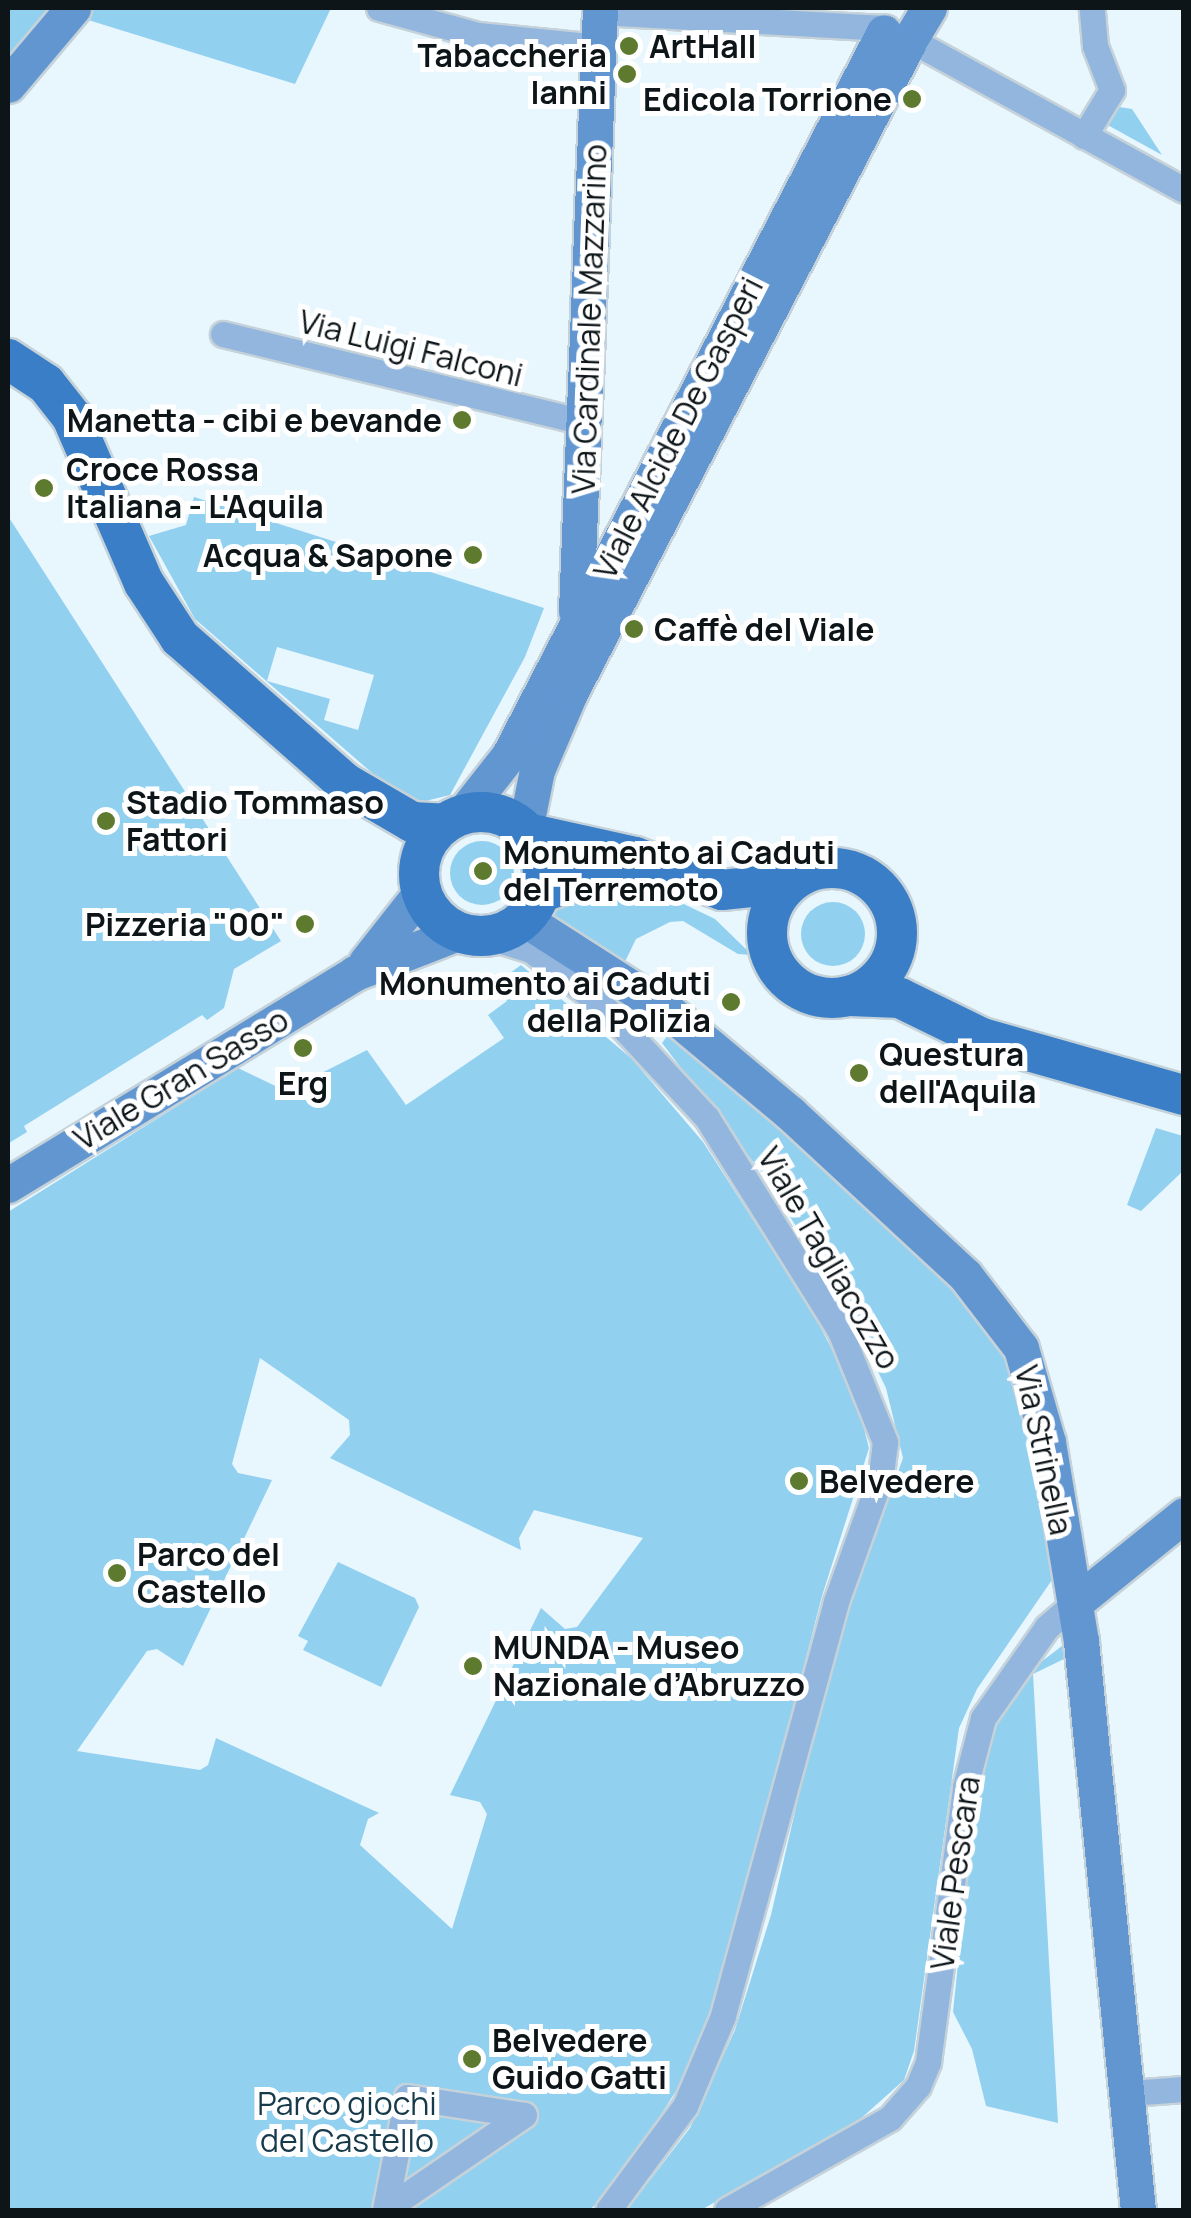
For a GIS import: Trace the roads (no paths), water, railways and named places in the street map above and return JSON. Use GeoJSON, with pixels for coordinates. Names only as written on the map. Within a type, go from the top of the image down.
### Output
{"type":"FeatureCollection","features":[{"type":"Feature","properties":{"kind":"main road"},"geometry":{"type":"LineString","coordinates":[[8,85],[73,8]]}},
{"type":"Feature","properties":{"kind":"main road","name":"Via Cardinale Mazzarino"},"geometry":{"type":"LineString","coordinates":[[574,630],[600,10]]}},
{"type":"Feature","properties":{"kind":"main road","name":"Viale Alcide De Gasperi"},"geometry":{"type":"LineString","coordinates":[[453,820],[499,773],[901,28]]}},
{"type":"Feature","properties":{"kind":"main road","name":"Viale Alcide De Gasperi"},"geometry":{"type":"LineString","coordinates":[[526,831],[537,770],[570,693],[901,28]]}},
{"type":"Feature","properties":{"kind":"main road"},"geometry":{"type":"LineString","coordinates":[[8,359],[46,384],[72,417],[144,583],[170,627],[345,783],[421,884],[436,916],[473,934],[602,870],[644,873],[722,910],[770,954],[779,972],[810,995],[900,998],[971,1034],[1184,1095]]}},
{"type":"Feature","properties":{"kind":"main road"},"geometry":{"type":"LineString","coordinates":[[345,783],[412,822],[491,813],[526,831],[626,855],[722,890],[790,883],[826,868],[863,876],[888,900],[897,934],[930,1000],[971,1034]]}},
{"type":"Feature","properties":{"kind":"main road"},"geometry":{"type":"LineString","coordinates":[[421,884],[424,852],[453,820]]}},
{"type":"Feature","properties":{"kind":"main road"},"geometry":{"type":"LineString","coordinates":[[526,831],[543,864],[532,906]]}},
{"type":"Feature","properties":{"kind":"main road"},"geometry":{"type":"LineString","coordinates":[[770,954],[769,916],[790,883]]}},
{"type":"Feature","properties":{"kind":"main road","name":"Viale Gran Sasso"},"geometry":{"type":"LineString","coordinates":[[355,973],[421,884]]}},
{"type":"Feature","properties":{"kind":"main road","name":"Via Strinella"},"geometry":{"type":"LineString","coordinates":[[532,906],[680,1021],[804,1126],[991,1302],[1034,1381],[1075,1603],[1138,2210]]}},
{"type":"Feature","properties":{"kind":"main road","name":"Viale Gran Sasso"},"geometry":{"type":"LineString","coordinates":[[8,1185],[355,973],[473,934]]}},
{"type":"Feature","properties":{"kind":"main road"},"geometry":{"type":"LineString","coordinates":[[850,996],[884,973],[897,934]]}},
{"type":"Feature","properties":{"kind":"main road","name":"Viale Pescara"},"geometry":{"type":"LineString","coordinates":[[1075,1603],[1184,1515]]}},
{"type":"Feature","properties":{"kind":"street"},"geometry":{"type":"LineString","coordinates":[[379,8],[478,36],[598,47]]}},
{"type":"Feature","properties":{"kind":"street"},"geometry":{"type":"LineString","coordinates":[[1084,136],[1112,90],[1095,46],[1092,8]]}},
{"type":"Feature","properties":{"kind":"street"},"geometry":{"type":"LineString","coordinates":[[600,10],[901,28],[1184,190]]}},
{"type":"Feature","properties":{"kind":"street","name":"Via Luigi Falconi"},"geometry":{"type":"LineString","coordinates":[[223,334],[584,422]]}},
{"type":"Feature","properties":{"kind":"street","name":"Viale Tagliacozzo"},"geometry":{"type":"LineString","coordinates":[[473,934],[530,950],[602,1004],[696,1105],[840,1331],[884,1442],[876,1494],[836,1602],[718,2030],[670,2131],[608,2210]]}},
{"type":"Feature","properties":{"kind":"street","name":"Viale Pescara"},"geometry":{"type":"LineString","coordinates":[[727,2210],[754,2203],[890,2118],[922,2078],[965,1788],[982,1718],[1046,1628],[1075,1603]]}},
{"type":"Feature","properties":{"kind":"street"},"geometry":{"type":"LineString","coordinates":[[1128,2093],[1184,2089]]}},
{"type":"Feature","properties":{"kind":"street"},"geometry":{"type":"LineString","coordinates":[[407,2097],[524,2115],[385,2210],[407,2097]]}},
{"type":"Feature","properties":{"kind":"place","name":"ArtHall"},"geometry":{"type":"Point","coordinates":[629,46]}},
{"type":"Feature","properties":{"kind":"place","name":"Tabaccheria Ianni"},"geometry":{"type":"Point","coordinates":[627,74]}},
{"type":"Feature","properties":{"kind":"place","name":"Edicola Torrione"},"geometry":{"type":"Point","coordinates":[912,99]}},
{"type":"Feature","properties":{"kind":"place","name":"Manetta - cibi e bevande"},"geometry":{"type":"Point","coordinates":[462,420]}},
{"type":"Feature","properties":{"kind":"place","name":"Croce Rossa Italiana - L'Aquila"},"geometry":{"type":"Point","coordinates":[44,488]}},
{"type":"Feature","properties":{"kind":"place","name":"Acqua & Sapone"},"geometry":{"type":"Point","coordinates":[473,555]}},
{"type":"Feature","properties":{"kind":"place","name":"Caffè del Viale"},"geometry":{"type":"Point","coordinates":[634,629]}},
{"type":"Feature","properties":{"kind":"place","name":"Stadio Tommaso Fattori"},"geometry":{"type":"Point","coordinates":[106,821]}},
{"type":"Feature","properties":{"kind":"place","name":"Monumento ai Caduti del Terremoto"},"geometry":{"type":"Point","coordinates":[483,871]}},
{"type":"Feature","properties":{"kind":"place","name":"Pizzeria \"00\""},"geometry":{"type":"Point","coordinates":[305,924]}},
{"type":"Feature","properties":{"kind":"place","name":"Monumento ai Caduti della Polizia"},"geometry":{"type":"Point","coordinates":[731,1002]}},
{"type":"Feature","properties":{"kind":"place","name":"Erg"},"geometry":{"type":"Point","coordinates":[303,1048]}},
{"type":"Feature","properties":{"kind":"place","name":"Questura dell'Aquila"},"geometry":{"type":"Point","coordinates":[859,1073]}},
{"type":"Feature","properties":{"kind":"place","name":"Belvedere"},"geometry":{"type":"Point","coordinates":[799,1481]}},
{"type":"Feature","properties":{"kind":"place","name":"Parco del Castello"},"geometry":{"type":"Point","coordinates":[117,1573]}},
{"type":"Feature","properties":{"kind":"place","name":"MUNDA - Museo Nazionale d’Abruzzo"},"geometry":{"type":"Point","coordinates":[473,1666]}},
{"type":"Feature","properties":{"kind":"place","name":"Belvedere Guido Gatti"},"geometry":{"type":"Point","coordinates":[472,2059]}},
{"type":"Feature","properties":{"kind":"park label","name":"Parco giochi del Castello"},"geometry":{"type":"Point","coordinates":[347,2122]}}]}
